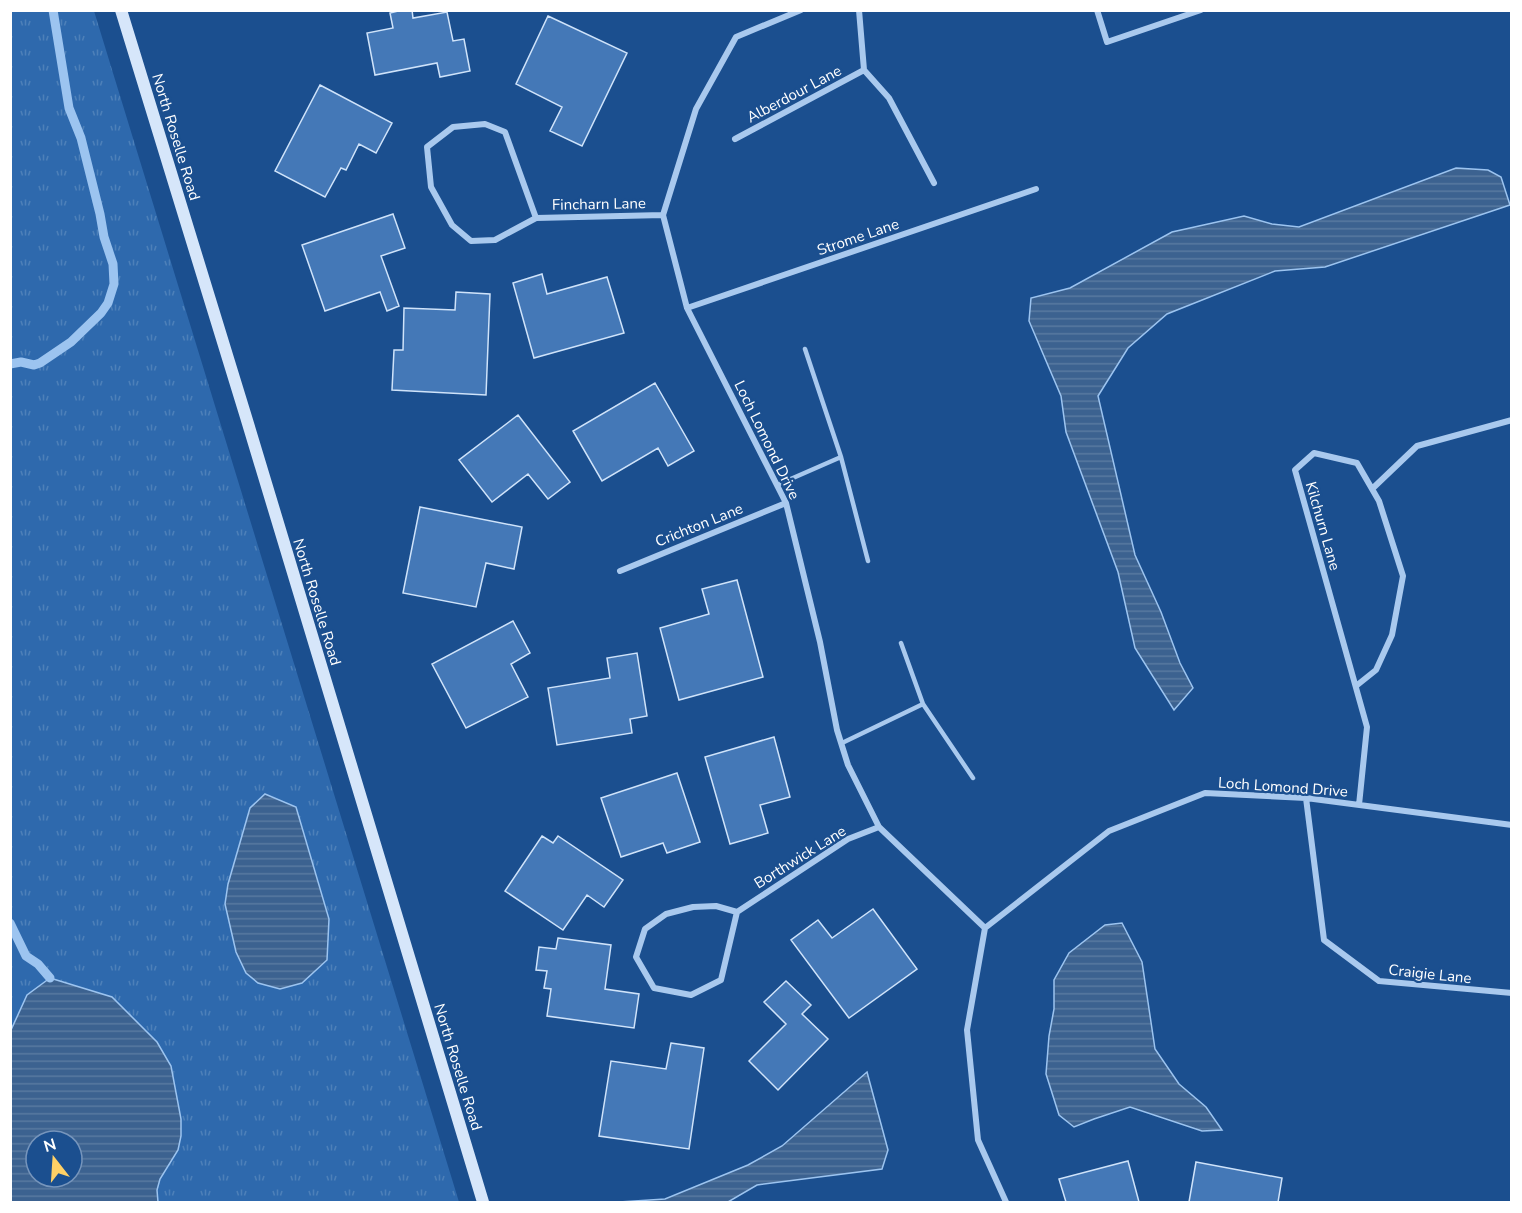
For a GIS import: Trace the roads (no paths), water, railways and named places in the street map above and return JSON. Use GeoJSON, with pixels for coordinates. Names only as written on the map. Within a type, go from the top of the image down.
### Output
{"type":"FeatureCollection","features":[{"type":"Feature","properties":{"kind":"main road","name":"North Roselle Road"},"geometry":{"type":"LineString","coordinates":[[121,10],[250,428],[483,1203]]}},
{"type":"Feature","properties":{"kind":"street"},"geometry":{"type":"LineString","coordinates":[[663,215],[696,108],[736,37],[801,10]]}},
{"type":"Feature","properties":{"kind":"street","name":"Alberdour Lane"},"geometry":{"type":"LineString","coordinates":[[859,10],[864,70],[889,98],[934,183]]}},
{"type":"Feature","properties":{"kind":"street"},"geometry":{"type":"LineString","coordinates":[[1097,10],[1107,42],[1201,10]]}},
{"type":"Feature","properties":{"kind":"street","name":"Alberdour Lane"},"geometry":{"type":"LineString","coordinates":[[735,139],[864,70]]}},
{"type":"Feature","properties":{"kind":"street","name":"Fincharn Lane"},"geometry":{"type":"LineString","coordinates":[[536,218],[505,132],[485,124],[453,127],[427,147],[431,188],[452,225],[471,241],[495,240],[536,218],[663,215]]}},
{"type":"Feature","properties":{"kind":"street","name":"Strome Lane"},"geometry":{"type":"LineString","coordinates":[[687,308],[1036,189]]}},
{"type":"Feature","properties":{"kind":"street","name":"Loch Lomond Drive"},"geometry":{"type":"LineString","coordinates":[[663,215],[687,308],[786,503],[848,765],[879,827],[985,928],[1109,831],[1205,793],[1306,798],[1512,825]]}},
{"type":"Feature","properties":{"kind":"street"},"geometry":{"type":"LineString","coordinates":[[1372,489],[1417,446],[1512,420]]}},
{"type":"Feature","properties":{"kind":"street","name":"Kilchurn Lane"},"geometry":{"type":"LineString","coordinates":[[1356,686],[1376,670],[1392,635],[1403,576],[1379,501],[1357,463],[1314,453],[1295,470],[1367,727],[1359,805]]}},
{"type":"Feature","properties":{"kind":"street","name":"Crichton Lane"},"geometry":{"type":"LineString","coordinates":[[620,570],[786,503]]}},
{"type":"Feature","properties":{"kind":"street","name":"Craigie Lane"},"geometry":{"type":"LineString","coordinates":[[1306,798],[1324,940],[1379,981],[1512,993]]}},
{"type":"Feature","properties":{"kind":"street","name":"Borthwick Lane"},"geometry":{"type":"LineString","coordinates":[[737,912],[848,839],[879,827]]}},
{"type":"Feature","properties":{"kind":"street"},"geometry":{"type":"LineString","coordinates":[[693,906],[716,906],[737,912],[722,980],[691,995],[654,988],[636,957],[645,929],[666,914],[693,906]]}},
{"type":"Feature","properties":{"kind":"street"},"geometry":{"type":"LineString","coordinates":[[985,928],[967,1030],[978,1140],[1006,1203]]}},
{"type":"Feature","properties":{"kind":"lane"},"geometry":{"type":"LineString","coordinates":[[805,349],[841,457],[868,561]]}},
{"type":"Feature","properties":{"kind":"lane"},"geometry":{"type":"LineString","coordinates":[[777,485],[841,457]]}},
{"type":"Feature","properties":{"kind":"lane"},"geometry":{"type":"LineString","coordinates":[[901,643],[923,704],[973,778]]}},
{"type":"Feature","properties":{"kind":"lane"},"geometry":{"type":"LineString","coordinates":[[842,743],[923,704]]}},
{"type":"Feature","properties":{"kind":"waterway"},"geometry":{"type":"LineString","coordinates":[[10,364],[40,363],[71,342],[101,313],[108,303],[114,284],[113,264],[104,237],[81,138],[69,108],[53,10]]}},
{"type":"Feature","properties":{"kind":"waterway"},"geometry":{"type":"LineString","coordinates":[[10,923],[26,956],[38,964],[50,978]]}}]}
